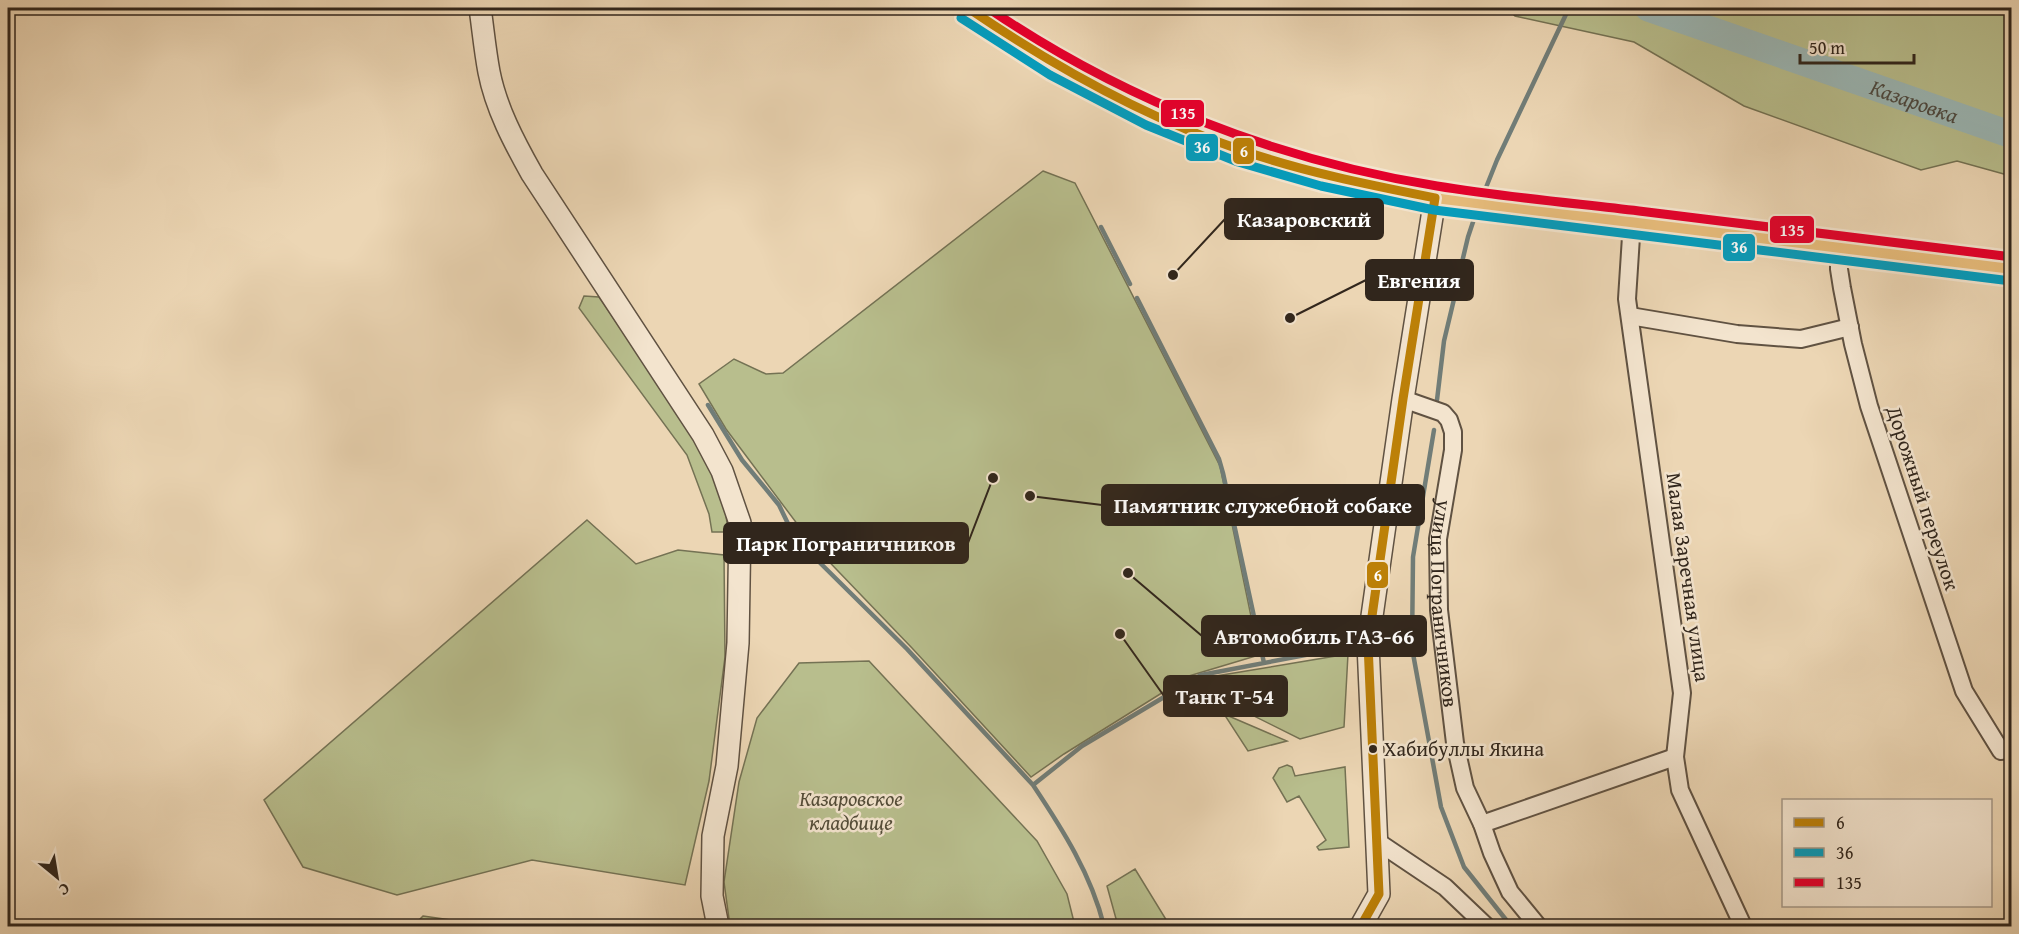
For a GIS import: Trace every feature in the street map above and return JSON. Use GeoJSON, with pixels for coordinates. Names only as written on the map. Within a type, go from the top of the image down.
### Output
{"type":"FeatureCollection","features":[{"type":"Feature","properties":{"kind":"main road"},"geometry":{"type":"LineString","coordinates":[[968,8],[1035,52],[1095,86],[1214,141],[1286,165],[1358,183],[1435,198],[1632,220],[2012,269]]}},
{"type":"Feature","properties":{"kind":"street"},"geometry":{"type":"LineString","coordinates":[[480,8],[489,73],[501,112],[515,145],[704,435],[722,471],[741,523],[738,644],[727,766],[713,836],[712,896],[718,927]]}},
{"type":"Feature","properties":{"kind":"street"},"geometry":{"type":"LineString","coordinates":[[1362,927],[1379,894],[1368,644],[1435,198]]}},
{"type":"Feature","properties":{"kind":"street","name":"Малая Заречная улица"},"geometry":{"type":"LineString","coordinates":[[1632,220],[1627,299],[1682,693],[1675,757],[1680,790],[1743,927]]}},
{"type":"Feature","properties":{"kind":"street","name":"Дорожный переулок"},"geometry":{"type":"LineString","coordinates":[[1839,247],[1839,269],[1869,406],[1964,691],[2001,751]]}},
{"type":"Feature","properties":{"kind":"street"},"geometry":{"type":"LineString","coordinates":[[1630,316],[1737,334],[1801,339],[1850,327]]}},
{"type":"Feature","properties":{"kind":"street","name":"улица Пограничников"},"geometry":{"type":"LineString","coordinates":[[1403,399],[1443,412],[1453,432],[1438,539],[1439,610],[1455,743],[1465,788],[1482,824],[1492,853],[1510,892],[1538,927]]}},
{"type":"Feature","properties":{"kind":"street"},"geometry":{"type":"LineString","coordinates":[[1482,824],[1675,757]]}},
{"type":"Feature","properties":{"kind":"street"},"geometry":{"type":"LineString","coordinates":[[1378,842],[1445,886],[1486,927]]}},
{"type":"Feature","properties":{"kind":"green space"},"geometry":{"type":"Polygon","coordinates":[[[1507,8],[2011,8],[2011,176],[1957,161],[1921,170],[1744,106],[1634,42],[1515,16],[1507,8]]]}},
{"type":"Feature","properties":{"kind":"green space"},"geometry":{"type":"Polygon","coordinates":[[[1043,171],[1075,183],[1220,466],[1259,655],[1189,676],[1031,777],[813,545],[726,429],[699,384],[734,359],[766,374],[783,373],[1043,171]]]}},
{"type":"Feature","properties":{"kind":"green space"},"geometry":{"type":"Polygon","coordinates":[[[584,296],[599,297],[703,449],[724,498],[728,532],[712,532],[709,514],[687,455],[579,308],[584,296]]]}},
{"type":"Feature","properties":{"kind":"green space"},"geometry":{"type":"Polygon","coordinates":[[[587,520],[636,564],[678,550],[724,555],[725,657],[709,781],[685,885],[532,860],[397,895],[303,867],[264,800],[587,520]]]}},
{"type":"Feature","properties":{"kind":"green space"},"geometry":{"type":"Polygon","coordinates":[[[1348,654],[1344,727],[1300,739],[1196,687],[1198,679],[1348,654]]]}},
{"type":"Feature","properties":{"kind":"green space","name":"Казаровское кладбище"},"geometry":{"type":"Polygon","coordinates":[[[869,661],[1037,841],[1067,894],[1075,926],[730,926],[724,882],[739,782],[757,718],[799,663],[869,661]]]}},
{"type":"Feature","properties":{"kind":"green space"},"geometry":{"type":"Polygon","coordinates":[[[1224,714],[1287,741],[1248,751],[1224,714]]]}},
{"type":"Feature","properties":{"kind":"green space"},"geometry":{"type":"Polygon","coordinates":[[[1287,765],[1292,767],[1295,776],[1345,767],[1349,847],[1319,850],[1317,847],[1326,840],[1299,796],[1287,802],[1273,778],[1279,768],[1287,765]]]}},
{"type":"Feature","properties":{"kind":"green space"},"geometry":{"type":"Polygon","coordinates":[[[1135,869],[1170,926],[1118,926],[1107,886],[1135,869]]]}},
{"type":"Feature","properties":{"kind":"green space"},"geometry":{"type":"Polygon","coordinates":[[[423,916],[493,926],[413,926],[423,916]]]}},
{"type":"Feature","properties":{"kind":"waterway"},"geometry":{"type":"LineString","coordinates":[[1485,190],[1569,8]]}},
{"type":"Feature","properties":{"kind":"waterway","name":"Казаровка"},"geometry":{"type":"LineString","coordinates":[[1648,8],[2012,135]]}},
{"type":"Feature","properties":{"kind":"waterway"},"geometry":{"type":"LineString","coordinates":[[1458,279],[1475,216]]}},
{"type":"Feature","properties":{"kind":"waterway"},"geometry":{"type":"LineString","coordinates":[[1101,227],[1130,284]]}},
{"type":"Feature","properties":{"kind":"waterway"},"geometry":{"type":"LineString","coordinates":[[1437,400],[1444,341],[1455,295]]}},
{"type":"Feature","properties":{"kind":"waterway"},"geometry":{"type":"LineString","coordinates":[[1137,298],[1219,459],[1264,663]]}},
{"type":"Feature","properties":{"kind":"waterway"},"geometry":{"type":"LineString","coordinates":[[708,405],[742,460],[779,505],[792,532],[802,545],[907,649],[1033,785],[1082,746],[1201,675],[1337,649]]}},
{"type":"Feature","properties":{"kind":"waterway"},"geometry":{"type":"LineString","coordinates":[[1434,430],[1413,557],[1412,648],[1441,807],[1464,867],[1511,926]]}},
{"type":"Feature","properties":{"kind":"waterway"},"geometry":{"type":"LineString","coordinates":[[1382,650],[1412,648]]}},
{"type":"Feature","properties":{"kind":"waterway"},"geometry":{"type":"LineString","coordinates":[[1033,785],[1084,870],[1104,926]]}},
{"type":"Feature","properties":{"kind":"transit line","name":"6"},"geometry":{"type":"LineString","coordinates":[[968,8],[1066,70],[1134,106],[1205,137],[1265,158],[1313,171],[1435,198],[1368,644],[1379,894],[1361,926]]}},
{"type":"Feature","properties":{"kind":"transit line","name":"135"},"geometry":{"type":"LineString","coordinates":[[988,8],[1039,41],[1147,98],[1260,143],[1377,175],[1487,193],[2012,257]]}},
{"type":"Feature","properties":{"kind":"transit line","name":"36"},"geometry":{"type":"LineString","coordinates":[[961,18],[1050,75],[1146,125],[1238,162],[1321,186],[1434,210],[2011,281]]}},
{"type":"Feature","properties":{"kind":"place","name":"Казаровский"},"geometry":{"type":"Point","coordinates":[1173,275]}},
{"type":"Feature","properties":{"kind":"place","name":"Евгения"},"geometry":{"type":"Point","coordinates":[1290,318]}},
{"type":"Feature","properties":{"kind":"place","name":"Парк Пограничников"},"geometry":{"type":"Point","coordinates":[993,478]}},
{"type":"Feature","properties":{"kind":"place","name":"Памятник служебной собаке"},"geometry":{"type":"Point","coordinates":[1030,496]}},
{"type":"Feature","properties":{"kind":"place","name":"Автомобиль ГАЗ-66"},"geometry":{"type":"Point","coordinates":[1128,573]}},
{"type":"Feature","properties":{"kind":"place","name":"Танк Т-54"},"geometry":{"type":"Point","coordinates":[1120,634]}},
{"type":"Feature","properties":{"kind":"place","name":"Хабибуллы Якина"},"geometry":{"type":"Point","coordinates":[1373,749]}}]}
